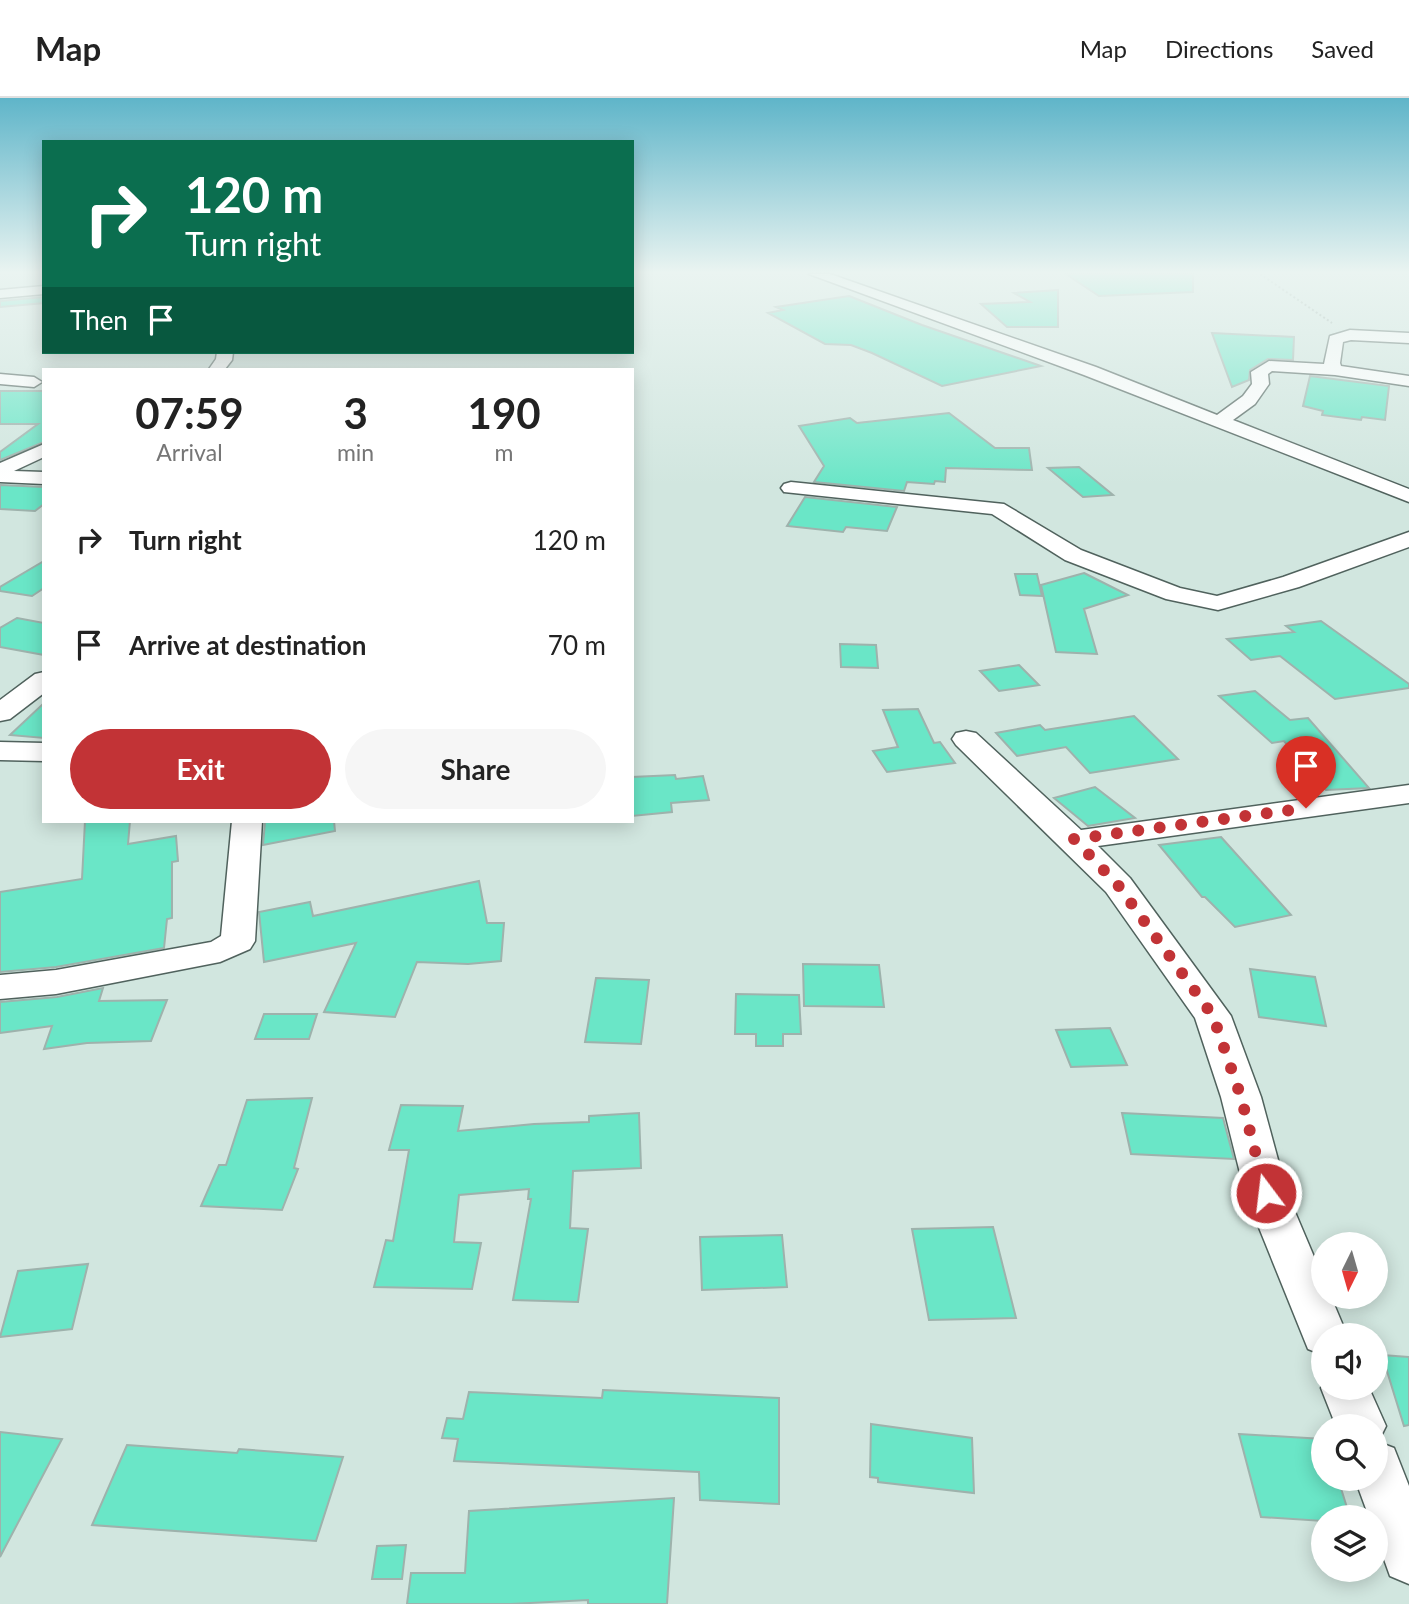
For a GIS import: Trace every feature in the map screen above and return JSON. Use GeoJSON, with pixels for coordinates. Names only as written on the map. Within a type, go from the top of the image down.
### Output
{"type":"FeatureCollection","features":[{"type":"Feature","properties":{"kind":"street"},"geometry":{"type":"LineString","coordinates":[[1016,344],[1405,490]]}},
{"type":"Feature","properties":{"kind":"street"},"geometry":{"type":"LineString","coordinates":[[1335,344],[1332,363],[1335,370]]}},
{"type":"Feature","properties":{"kind":"street"},"geometry":{"type":"LineString","coordinates":[[1219,422],[1250,400],[1261,384],[1259,372],[1269,366],[1335,370],[1409,381]]}},
{"type":"Feature","properties":{"kind":"street"},"geometry":{"type":"LineString","coordinates":[[0,379],[34,382]]}},
{"type":"Feature","properties":{"kind":"street"},"geometry":{"type":"LineString","coordinates":[[0,470],[42,451]]}},
{"type":"Feature","properties":{"kind":"street"},"geometry":{"type":"LineString","coordinates":[[0,476],[42,478]]}},
{"type":"Feature","properties":{"kind":"street"},"geometry":{"type":"LineString","coordinates":[[791,488],[997,508],[1073,555],[1174,594],[1218,603],[1302,578],[1409,539]]}},
{"type":"Feature","properties":{"kind":"street"},"geometry":{"type":"LineString","coordinates":[[0,713],[42,682]]}},
{"type":"Feature","properties":{"kind":"street"},"geometry":{"type":"LineString","coordinates":[[966,739],[1074,839],[1118,885],[1213,1016],[1241,1097],[1266,1193],[1319,1323]]}},
{"type":"Feature","properties":{"kind":"street"},"geometry":{"type":"LineString","coordinates":[[0,751],[42,752]]}},
{"type":"Feature","properties":{"kind":"street"},"geometry":{"type":"LineString","coordinates":[[1074,839],[1409,794]]}},
{"type":"Feature","properties":{"kind":"street"},"geometry":{"type":"LineString","coordinates":[[0,987],[56,982],[220,951],[238,941],[247,823]]}},
{"type":"Feature","properties":{"kind":"street"},"geometry":{"type":"LineString","coordinates":[[1385,1491],[1409,1557]]}},
{"type":"Feature","properties":{"kind":"building"},"geometry":{"type":"Polygon","coordinates":[[[832,344],[978,344],[1041,366],[942,386],[851,345],[832,344]]]}},
{"type":"Feature","properties":{"kind":"building"},"geometry":{"type":"Polygon","coordinates":[[[1216,344],[1294,344],[1293,360],[1268,359],[1250,370],[1249,380],[1232,387],[1216,344]]]}},
{"type":"Feature","properties":{"kind":"building"},"geometry":{"type":"Polygon","coordinates":[[[1310,376],[1389,386],[1385,420],[1322,415],[1323,411],[1303,406],[1310,376]]]}},
{"type":"Feature","properties":{"kind":"building"},"geometry":{"type":"Polygon","coordinates":[[[0,391],[42,391],[42,443],[0,460],[0,452],[38,424],[0,424],[0,391]]]}},
{"type":"Feature","properties":{"kind":"building"},"geometry":{"type":"Polygon","coordinates":[[[949,413],[995,448],[1029,448],[1032,470],[946,468],[945,482],[907,482],[904,491],[814,482],[824,466],[799,426],[850,418],[857,423],[949,413]]]}},
{"type":"Feature","properties":{"kind":"building"},"geometry":{"type":"Polygon","coordinates":[[[1079,467],[1113,495],[1083,497],[1048,468],[1079,467]]]}},
{"type":"Feature","properties":{"kind":"building"},"geometry":{"type":"Polygon","coordinates":[[[0,485],[42,487],[42,506],[35,511],[0,509],[0,485]]]}},
{"type":"Feature","properties":{"kind":"building"},"geometry":{"type":"Polygon","coordinates":[[[805,497],[897,507],[887,531],[846,527],[843,532],[787,526],[805,497]]]}},
{"type":"Feature","properties":{"kind":"building"},"geometry":{"type":"Polygon","coordinates":[[[42,562],[42,589],[32,596],[0,591],[0,587],[42,562]]]}},
{"type":"Feature","properties":{"kind":"building"},"geometry":{"type":"Polygon","coordinates":[[[1084,573],[1128,595],[1084,609],[1097,654],[1056,652],[1041,585],[1084,573]]]}},
{"type":"Feature","properties":{"kind":"building"},"geometry":{"type":"Polygon","coordinates":[[[1015,574],[1037,574],[1042,596],[1020,595],[1015,574]]]}},
{"type":"Feature","properties":{"kind":"building"},"geometry":{"type":"Polygon","coordinates":[[[17,618],[42,623],[42,655],[0,647],[0,628],[17,618]]]}},
{"type":"Feature","properties":{"kind":"building"},"geometry":{"type":"Polygon","coordinates":[[[1321,621],[1409,684],[1409,688],[1335,699],[1280,656],[1251,660],[1227,639],[1294,632],[1286,626],[1321,621]]]}},
{"type":"Feature","properties":{"kind":"building"},"geometry":{"type":"Polygon","coordinates":[[[840,644],[876,645],[878,668],[841,667],[840,644]]]}},
{"type":"Feature","properties":{"kind":"building"},"geometry":{"type":"Polygon","coordinates":[[[1019,665],[1039,685],[999,691],[980,671],[1019,665]]]}},
{"type":"Feature","properties":{"kind":"building"},"geometry":{"type":"Polygon","coordinates":[[[1255,691],[1290,720],[1308,718],[1369,788],[1326,790],[1284,741],[1272,743],[1219,696],[1255,691]]]}},
{"type":"Feature","properties":{"kind":"building"},"geometry":{"type":"Polygon","coordinates":[[[42,705],[42,738],[10,735],[42,705]]]}},
{"type":"Feature","properties":{"kind":"building"},"geometry":{"type":"Polygon","coordinates":[[[918,709],[934,743],[940,742],[955,763],[887,772],[873,751],[898,747],[883,710],[918,709]]]}},
{"type":"Feature","properties":{"kind":"building"},"geometry":{"type":"Polygon","coordinates":[[[1134,716],[1178,759],[1090,773],[1066,747],[1017,756],[996,733],[1040,725],[1045,730],[1134,716]]]}},
{"type":"Feature","properties":{"kind":"building"},"geometry":{"type":"Polygon","coordinates":[[[675,775],[676,779],[703,776],[709,800],[671,803],[672,812],[634,816],[634,777],[675,775]]]}},
{"type":"Feature","properties":{"kind":"building"},"geometry":{"type":"Polygon","coordinates":[[[1095,787],[1135,818],[1088,826],[1054,798],[1095,787]]]}},
{"type":"Feature","properties":{"kind":"building"},"geometry":{"type":"Polygon","coordinates":[[[85,823],[130,823],[128,844],[176,836],[178,861],[172,862],[172,918],[167,919],[164,948],[56,967],[0,972],[0,892],[82,879],[85,823]]]}},
{"type":"Feature","properties":{"kind":"building"},"geometry":{"type":"Polygon","coordinates":[[[265,823],[334,823],[335,831],[263,845],[265,823]]]}},
{"type":"Feature","properties":{"kind":"building"},"geometry":{"type":"Polygon","coordinates":[[[1221,837],[1291,915],[1235,927],[1202,897],[1159,845],[1221,837]]]}},
{"type":"Feature","properties":{"kind":"building"},"geometry":{"type":"Polygon","coordinates":[[[479,881],[487,923],[504,923],[501,961],[468,964],[417,962],[395,1017],[324,1012],[356,943],[264,962],[259,912],[310,902],[313,916],[479,881]]]}},
{"type":"Feature","properties":{"kind":"building"},"geometry":{"type":"Polygon","coordinates":[[[803,964],[879,965],[884,1007],[804,1006],[803,964]]]}},
{"type":"Feature","properties":{"kind":"building"},"geometry":{"type":"Polygon","coordinates":[[[1250,969],[1315,977],[1326,1026],[1259,1017],[1250,969]]]}},
{"type":"Feature","properties":{"kind":"building"},"geometry":{"type":"Polygon","coordinates":[[[596,978],[649,980],[641,1044],[585,1042],[596,978]]]}},
{"type":"Feature","properties":{"kind":"building"},"geometry":{"type":"Polygon","coordinates":[[[103,988],[99,1001],[167,1000],[151,1041],[87,1043],[44,1049],[52,1026],[0,1033],[0,1002],[57,997],[103,988]]]}},
{"type":"Feature","properties":{"kind":"building"},"geometry":{"type":"Polygon","coordinates":[[[736,994],[799,995],[801,1034],[783,1034],[783,1046],[756,1046],[756,1034],[735,1034],[736,994]]]}},
{"type":"Feature","properties":{"kind":"building"},"geometry":{"type":"Polygon","coordinates":[[[264,1014],[317,1014],[309,1039],[255,1039],[264,1014]]]}},
{"type":"Feature","properties":{"kind":"building"},"geometry":{"type":"Polygon","coordinates":[[[1110,1028],[1127,1065],[1071,1067],[1056,1030],[1110,1028]]]}},
{"type":"Feature","properties":{"kind":"building"},"geometry":{"type":"Polygon","coordinates":[[[312,1098],[294,1168],[298,1169],[282,1210],[201,1206],[219,1165],[226,1165],[247,1100],[312,1098]]]}},
{"type":"Feature","properties":{"kind":"building"},"geometry":{"type":"Polygon","coordinates":[[[401,1105],[463,1106],[458,1131],[589,1122],[589,1116],[639,1113],[641,1168],[573,1171],[570,1228],[588,1229],[578,1302],[513,1300],[531,1199],[528,1199],[529,1189],[459,1195],[454,1242],[481,1243],[472,1289],[374,1287],[386,1240],[393,1241],[409,1150],[389,1150],[401,1105]]]}},
{"type":"Feature","properties":{"kind":"building"},"geometry":{"type":"Polygon","coordinates":[[[1122,1113],[1223,1118],[1234,1159],[1131,1154],[1122,1113]]]}},
{"type":"Feature","properties":{"kind":"building"},"geometry":{"type":"Polygon","coordinates":[[[993,1227],[1016,1318],[929,1320],[912,1229],[993,1227]]]}},
{"type":"Feature","properties":{"kind":"building"},"geometry":{"type":"Polygon","coordinates":[[[782,1235],[787,1287],[702,1290],[700,1237],[782,1235]]]}},
{"type":"Feature","properties":{"kind":"building"},"geometry":{"type":"Polygon","coordinates":[[[88,1264],[72,1329],[0,1337],[18,1271],[88,1264]]]}},
{"type":"Feature","properties":{"kind":"building"},"geometry":{"type":"Polygon","coordinates":[[[1388,1355],[1409,1357],[1409,1425],[1404,1426],[1388,1374],[1388,1355]]]}},
{"type":"Feature","properties":{"kind":"building"},"geometry":{"type":"Polygon","coordinates":[[[603,1390],[779,1398],[779,1504],[700,1500],[699,1472],[454,1461],[458,1439],[442,1438],[447,1418],[463,1419],[469,1392],[602,1398],[603,1390]]]}},
{"type":"Feature","properties":{"kind":"building"},"geometry":{"type":"Polygon","coordinates":[[[871,1424],[972,1438],[974,1493],[878,1482],[878,1478],[870,1477],[871,1424]]]}},
{"type":"Feature","properties":{"kind":"building"},"geometry":{"type":"Polygon","coordinates":[[[0,1432],[62,1439],[0,1557],[0,1432]]]}},
{"type":"Feature","properties":{"kind":"building"},"geometry":{"type":"Polygon","coordinates":[[[1239,1434],[1311,1438],[1311,1491],[1342,1491],[1346,1505],[1311,1505],[1311,1520],[1261,1517],[1239,1434]]]}},
{"type":"Feature","properties":{"kind":"building"},"geometry":{"type":"Polygon","coordinates":[[[127,1445],[237,1453],[239,1449],[343,1457],[316,1541],[92,1525],[127,1445]]]}},
{"type":"Feature","properties":{"kind":"building"},"geometry":{"type":"Polygon","coordinates":[[[674,1498],[667,1604],[588,1604],[588,1600],[511,1604],[407,1604],[411,1573],[465,1573],[469,1511],[674,1498]]]}},
{"type":"Feature","properties":{"kind":"building"},"geometry":{"type":"Polygon","coordinates":[[[406,1545],[402,1579],[372,1579],[377,1546],[406,1545]]]}},
{"type":"Feature","properties":{"kind":"route"},"geometry":{"type":"LineString","coordinates":[[1266,1193],[1241,1097],[1213,1016],[1118,885],[1074,839],[1306,808]]}}]}
